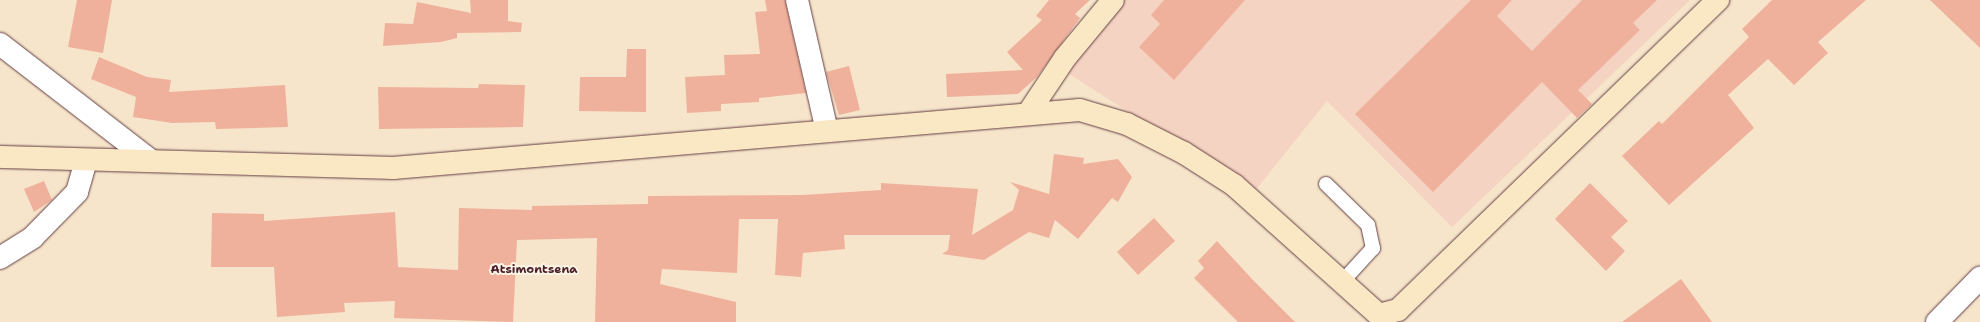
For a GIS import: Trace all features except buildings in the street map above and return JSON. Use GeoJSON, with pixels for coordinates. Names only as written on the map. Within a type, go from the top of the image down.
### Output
{"type":"FeatureCollection","features":[{"type":"Feature","properties":{"kind":"street"},"geometry":{"type":"LineString","coordinates":[[797,0],[828,131]]}},
{"type":"Feature","properties":{"kind":"street"},"geometry":{"type":"LineString","coordinates":[[1029,112],[1065,58],[1113,0]]}},
{"type":"Feature","properties":{"kind":"street"},"geometry":{"type":"LineString","coordinates":[[0,157],[86,161],[150,160],[393,168],[828,131],[1029,112],[1080,110],[1127,124],[1184,153],[1234,185],[1342,283],[1377,318],[1398,310],[1718,0]]}},
{"type":"Feature","properties":{"kind":"street"},"geometry":{"type":"LineString","coordinates":[[0,44],[150,160]]}},
{"type":"Feature","properties":{"kind":"street"},"geometry":{"type":"LineString","coordinates":[[0,258],[33,237],[77,192],[86,161]]}},
{"type":"Feature","properties":{"kind":"street"},"geometry":{"type":"LineString","coordinates":[[1937,322],[1980,278]]}},
{"type":"Feature","properties":{"kind":"lane"},"geometry":{"type":"LineString","coordinates":[[1326,184],[1368,225],[1373,248],[1342,283]]}},
{"type":"Feature","properties":{"kind":"shaded area"},"geometry":{"type":"Polygon","coordinates":[[[1114,0],[1690,0],[1452,227],[1327,101],[1254,192],[1058,67],[1114,0]]]}},
{"type":"Feature","properties":{"kind":"district","name":"Atsimontsena"},"geometry":{"type":"Point","coordinates":[534,270]}}]}
